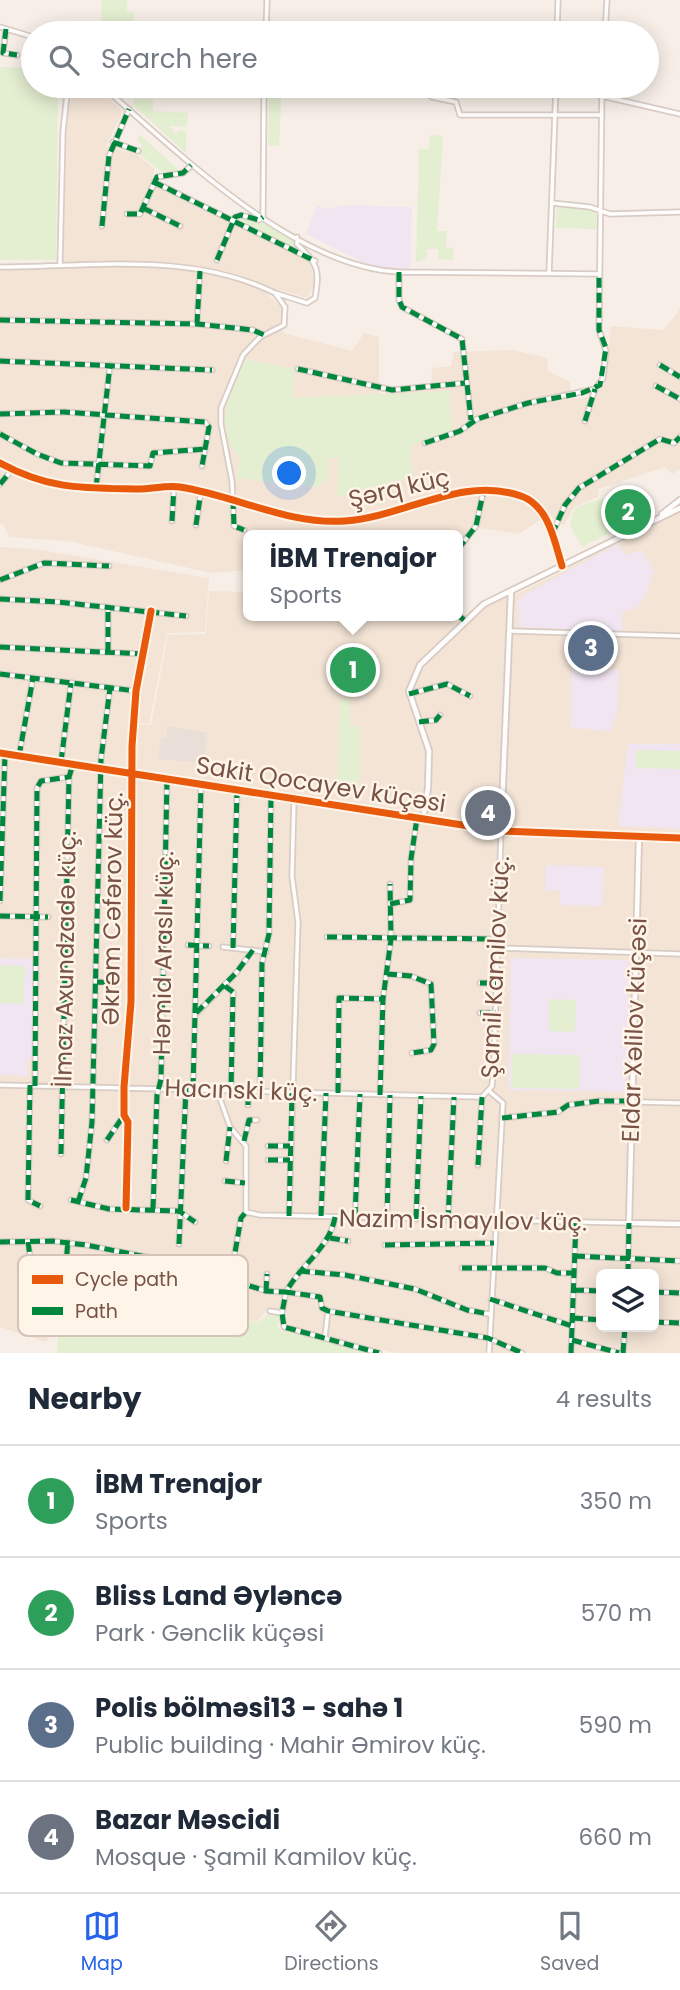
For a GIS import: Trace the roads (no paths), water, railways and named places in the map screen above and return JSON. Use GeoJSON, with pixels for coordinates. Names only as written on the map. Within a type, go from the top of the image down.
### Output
{"type":"FeatureCollection","features":[{"type":"Feature","properties":{"kind":"street"},"geometry":{"type":"LineString","coordinates":[[266,21],[267,0]]}},
{"type":"Feature","properties":{"kind":"street"},"geometry":{"type":"LineString","coordinates":[[557,21],[558,0]]}},
{"type":"Feature","properties":{"kind":"street"},"geometry":{"type":"LineString","coordinates":[[606,21],[607,0]]}},
{"type":"Feature","properties":{"kind":"street"},"geometry":{"type":"LineString","coordinates":[[18,55],[2,50],[3,28],[21,33]]}},
{"type":"Feature","properties":{"kind":"street"},"geometry":{"type":"LineString","coordinates":[[60,264],[63,131],[67,98]]}},
{"type":"Feature","properties":{"kind":"street"},"geometry":{"type":"LineString","coordinates":[[116,98],[191,165],[263,217],[351,265],[368,270],[399,272],[599,274]]}},
{"type":"Feature","properties":{"kind":"street"},"geometry":{"type":"LineString","coordinates":[[263,217],[264,98]]}},
{"type":"Feature","properties":{"kind":"street"},"geometry":{"type":"LineString","coordinates":[[437,98],[456,102],[460,115],[602,115]]}},
{"type":"Feature","properties":{"kind":"street"},"geometry":{"type":"LineString","coordinates":[[549,273],[556,98]]}},
{"type":"Feature","properties":{"kind":"street"},"geometry":{"type":"LineString","coordinates":[[585,421],[595,389],[603,378],[606,351],[599,330],[602,98]]}},
{"type":"Feature","properties":{"kind":"street"},"geometry":{"type":"LineString","coordinates":[[611,98],[680,114]]}},
{"type":"Feature","properties":{"kind":"street"},"geometry":{"type":"LineString","coordinates":[[102,226],[113,142],[129,109]]}},
{"type":"Feature","properties":{"kind":"street"},"geometry":{"type":"LineString","coordinates":[[113,142],[138,151]]}},
{"type":"Feature","properties":{"kind":"street"},"geometry":{"type":"LineString","coordinates":[[127,214],[138,215],[160,175],[183,173],[191,165]]}},
{"type":"Feature","properties":{"kind":"street"},"geometry":{"type":"LineString","coordinates":[[154,182],[315,261]]}},
{"type":"Feature","properties":{"kind":"street"},"geometry":{"type":"LineString","coordinates":[[552,203],[561,202],[601,211],[654,215],[680,212]]}},
{"type":"Feature","properties":{"kind":"street"},"geometry":{"type":"LineString","coordinates":[[143,208],[180,226]]}},
{"type":"Feature","properties":{"kind":"street"},"geometry":{"type":"LineString","coordinates":[[217,260],[233,220],[239,215],[257,220],[263,217]]}},
{"type":"Feature","properties":{"kind":"street"},"geometry":{"type":"LineString","coordinates":[[0,267],[60,264],[142,265],[200,271],[240,279],[307,303],[313,301],[317,278],[315,261],[297,244],[296,237]]}},
{"type":"Feature","properties":{"kind":"street"},"geometry":{"type":"LineString","coordinates":[[197,324],[200,271]]}},
{"type":"Feature","properties":{"kind":"street"},"geometry":{"type":"LineString","coordinates":[[399,272],[398,295],[402,307],[462,339],[471,420]]}},
{"type":"Feature","properties":{"kind":"street"},"geometry":{"type":"LineString","coordinates":[[244,530],[234,526],[221,408],[243,355],[264,335],[278,330],[285,321],[285,307],[275,293]]}},
{"type":"Feature","properties":{"kind":"street"},"geometry":{"type":"LineString","coordinates":[[0,320],[197,324],[253,330],[264,335]]}},
{"type":"Feature","properties":{"kind":"street"},"geometry":{"type":"LineString","coordinates":[[0,361],[212,370]]}},
{"type":"Feature","properties":{"kind":"street"},"geometry":{"type":"LineString","coordinates":[[96,488],[110,365]]}},
{"type":"Feature","properties":{"kind":"street"},"geometry":{"type":"LineString","coordinates":[[660,366],[680,377]]}},
{"type":"Feature","properties":{"kind":"street"},"geometry":{"type":"LineString","coordinates":[[298,369],[392,390],[466,383]]}},
{"type":"Feature","properties":{"kind":"street"},"geometry":{"type":"LineString","coordinates":[[656,386],[680,400]]}},
{"type":"Feature","properties":{"kind":"street"},"geometry":{"type":"LineString","coordinates":[[425,443],[460,432],[471,420],[528,403],[595,389]]}},
{"type":"Feature","properties":{"kind":"street"},"geometry":{"type":"LineString","coordinates":[[0,414],[64,412],[205,422],[209,427],[202,466]]}},
{"type":"Feature","properties":{"kind":"street"},"geometry":{"type":"LineString","coordinates":[[0,434],[61,463],[150,466],[153,453],[205,449]]}},
{"type":"Feature","properties":{"kind":"street"},"geometry":{"type":"LineString","coordinates":[[552,534],[565,505],[582,485],[660,439],[674,443],[680,437]]}},
{"type":"Feature","properties":{"kind":"street","name":"Şərq küç"},"geometry":{"type":"LineString","coordinates":[[0,463],[12,470],[64,487],[174,487],[233,499],[286,517],[333,522],[380,516],[484,489],[525,498],[542,511],[562,566]]}},
{"type":"Feature","properties":{"kind":"street"},"geometry":{"type":"LineString","coordinates":[[0,484],[12,470]]}},
{"type":"Feature","properties":{"kind":"street"},"geometry":{"type":"LineString","coordinates":[[173,521],[174,487]]}},
{"type":"Feature","properties":{"kind":"street"},"geometry":{"type":"LineString","coordinates":[[463,543],[476,526],[484,489]]}},
{"type":"Feature","properties":{"kind":"street"},"geometry":{"type":"LineString","coordinates":[[196,526],[201,491]]}},
{"type":"Feature","properties":{"kind":"street"},"geometry":{"type":"LineString","coordinates":[[656,519],[680,500]]}},
{"type":"Feature","properties":{"kind":"street"},"geometry":{"type":"LineString","coordinates":[[390,904],[410,900],[411,853],[430,759],[410,694],[411,681],[419,665],[484,604],[680,508]]}},
{"type":"Feature","properties":{"kind":"street"},"geometry":{"type":"LineString","coordinates":[[0,580],[44,563],[109,566]]}},
{"type":"Feature","properties":{"kind":"street","name":"Şamil Kamilov küç."},"geometry":{"type":"LineString","coordinates":[[482,1097],[489,1091],[494,1062],[511,591]]}},
{"type":"Feature","properties":{"kind":"street"},"geometry":{"type":"LineString","coordinates":[[0,599],[186,616]]}},
{"type":"Feature","properties":{"kind":"street"},"geometry":{"type":"LineString","coordinates":[[108,607],[108,652]]}},
{"type":"Feature","properties":{"kind":"street","name":"Əkrəm Cəfərov küç."},"geometry":{"type":"LineString","coordinates":[[126,1208],[128,1122],[124,1115],[124,1087],[131,990],[132,774],[136,691],[151,611]]}},
{"type":"Feature","properties":{"kind":"street"},"geometry":{"type":"LineString","coordinates":[[510,631],[680,636]]}},
{"type":"Feature","properties":{"kind":"street"},"geometry":{"type":"LineString","coordinates":[[0,647],[143,654]]}},
{"type":"Feature","properties":{"kind":"street"},"geometry":{"type":"LineString","coordinates":[[0,674],[136,691]]}},
{"type":"Feature","properties":{"kind":"street"},"geometry":{"type":"LineString","coordinates":[[19,756],[33,678]]}},
{"type":"Feature","properties":{"kind":"street"},"geometry":{"type":"LineString","coordinates":[[61,762],[71,683]]}},
{"type":"Feature","properties":{"kind":"street"},"geometry":{"type":"LineString","coordinates":[[410,694],[447,684],[470,696]]}},
{"type":"Feature","properties":{"kind":"street"},"geometry":{"type":"LineString","coordinates":[[78,1202],[87,1172],[95,1086],[101,769],[110,688]]}},
{"type":"Feature","properties":{"kind":"street"},"geometry":{"type":"LineString","coordinates":[[419,722],[436,720],[440,715]]}},
{"type":"Feature","properties":{"kind":"street"},"geometry":{"type":"LineString","coordinates":[[0,901],[3,754]]}},
{"type":"Feature","properties":{"kind":"street","name":"Sakit Qocayev küçəsi"},"geometry":{"type":"LineString","coordinates":[[3,754],[501,831],[680,838]]}},
{"type":"Feature","properties":{"kind":"street","name":"İlmaz Axundzadə küç."},"geometry":{"type":"LineString","coordinates":[[61,1154],[69,777],[74,764]]}},
{"type":"Feature","properties":{"kind":"street"},"geometry":{"type":"LineString","coordinates":[[40,1206],[28,1200],[33,1085],[37,785],[41,781],[69,777]]}},
{"type":"Feature","properties":{"kind":"street","name":"Həmid Araslı küç."},"geometry":{"type":"LineString","coordinates":[[153,1209],[167,780]]}},
{"type":"Feature","properties":{"kind":"street"},"geometry":{"type":"LineString","coordinates":[[193,1088],[201,785]]}},
{"type":"Feature","properties":{"kind":"street"},"geometry":{"type":"LineString","coordinates":[[233,948],[237,791]]}},
{"type":"Feature","properties":{"kind":"street"},"geometry":{"type":"LineString","coordinates":[[260,1092],[262,970],[269,934],[271,796]]}},
{"type":"Feature","properties":{"kind":"street"},"geometry":{"type":"LineString","coordinates":[[289,1216],[298,922],[292,876],[294,799]]}},
{"type":"Feature","properties":{"kind":"street","name":"Eldar Xəlilov küçəsi"},"geometry":{"type":"LineString","coordinates":[[629,1223],[639,836]]}},
{"type":"Feature","properties":{"kind":"street"},"geometry":{"type":"LineString","coordinates":[[380,1095],[383,999],[391,939],[390,884]]}},
{"type":"Feature","properties":{"kind":"street"},"geometry":{"type":"LineString","coordinates":[[0,916],[48,916]]}},
{"type":"Feature","properties":{"kind":"street"},"geometry":{"type":"LineString","coordinates":[[327,937],[497,939]]}},
{"type":"Feature","properties":{"kind":"street"},"geometry":{"type":"LineString","coordinates":[[188,946],[209,946]]}},
{"type":"Feature","properties":{"kind":"street"},"geometry":{"type":"LineString","coordinates":[[223,947],[266,952]]}},
{"type":"Feature","properties":{"kind":"street"},"geometry":{"type":"LineString","coordinates":[[497,948],[680,954]]}},
{"type":"Feature","properties":{"kind":"street"},"geometry":{"type":"LineString","coordinates":[[196,1013],[225,986],[253,950]]}},
{"type":"Feature","properties":{"kind":"street"},"geometry":{"type":"LineString","coordinates":[[387,974],[411,976],[431,984],[435,1044],[431,1050],[411,1053]]}},
{"type":"Feature","properties":{"kind":"street"},"geometry":{"type":"LineString","coordinates":[[97,982],[115,983]]}},
{"type":"Feature","properties":{"kind":"street"},"geometry":{"type":"LineString","coordinates":[[480,983],[496,983]]}},
{"type":"Feature","properties":{"kind":"street"},"geometry":{"type":"LineString","coordinates":[[225,986],[233,992],[231,1091]]}},
{"type":"Feature","properties":{"kind":"street"},"geometry":{"type":"LineString","coordinates":[[336,990],[340,998],[338,1093]]}},
{"type":"Feature","properties":{"kind":"street"},"geometry":{"type":"LineString","coordinates":[[340,998],[383,999]]}},
{"type":"Feature","properties":{"kind":"street"},"geometry":{"type":"LineString","coordinates":[[480,1013],[496,1013]]}},
{"type":"Feature","properties":{"kind":"street","name":"Hacınski küç."},"geometry":{"type":"LineString","coordinates":[[0,1085],[482,1097]]}},
{"type":"Feature","properties":{"kind":"street"},"geometry":{"type":"LineString","coordinates":[[179,1244],[178,1211],[186,1088]]}},
{"type":"Feature","properties":{"kind":"street"},"geometry":{"type":"LineString","coordinates":[[217,1090],[230,1127],[244,1141]]}},
{"type":"Feature","properties":{"kind":"street","name":"Şamil Kamilov küç."},"geometry":{"type":"LineString","coordinates":[[489,1091],[502,1101],[489,1353]]}},
{"type":"Feature","properties":{"kind":"street"},"geometry":{"type":"LineString","coordinates":[[248,1092],[248,1105]]}},
{"type":"Feature","properties":{"kind":"street"},"geometry":{"type":"LineString","coordinates":[[321,1216],[326,1093]]}},
{"type":"Feature","properties":{"kind":"street"},"geometry":{"type":"LineString","coordinates":[[355,1217],[360,1094]]}},
{"type":"Feature","properties":{"kind":"street"},"geometry":{"type":"LineString","coordinates":[[387,1218],[390,1095]]}},
{"type":"Feature","properties":{"kind":"street"},"geometry":{"type":"LineString","coordinates":[[416,1219],[421,1096]]}},
{"type":"Feature","properties":{"kind":"street"},"geometry":{"type":"LineString","coordinates":[[448,1220],[454,1097]]}},
{"type":"Feature","properties":{"kind":"street"},"geometry":{"type":"LineString","coordinates":[[478,1164],[482,1097]]}},
{"type":"Feature","properties":{"kind":"street"},"geometry":{"type":"LineString","coordinates":[[502,1118],[558,1112],[568,1105],[599,1101],[680,1102]]}},
{"type":"Feature","properties":{"kind":"street"},"geometry":{"type":"LineString","coordinates":[[107,1140],[124,1115]]}},
{"type":"Feature","properties":{"kind":"street"},"geometry":{"type":"LineString","coordinates":[[234,1255],[240,1221],[246,1212],[244,1141],[249,1120],[257,1120]]}},
{"type":"Feature","properties":{"kind":"street"},"geometry":{"type":"LineString","coordinates":[[226,1161],[230,1127]]}},
{"type":"Feature","properties":{"kind":"street"},"geometry":{"type":"LineString","coordinates":[[268,1146],[290,1146]]}},
{"type":"Feature","properties":{"kind":"street"},"geometry":{"type":"LineString","coordinates":[[268,1160],[290,1160]]}},
{"type":"Feature","properties":{"kind":"street"},"geometry":{"type":"LineString","coordinates":[[225,1181],[245,1183]]}},
{"type":"Feature","properties":{"kind":"street"},"geometry":{"type":"LineString","coordinates":[[71,1200],[109,1209],[178,1211],[195,1222]]}},
{"type":"Feature","properties":{"kind":"street","name":"Nazim İsmayılov küç."},"geometry":{"type":"LineString","coordinates":[[246,1212],[289,1216],[680,1224]]}},
{"type":"Feature","properties":{"kind":"street"},"geometry":{"type":"LineString","coordinates":[[335,1217],[330,1238],[300,1271],[286,1292],[282,1313],[284,1328],[379,1353]]}},
{"type":"Feature","properties":{"kind":"street"},"geometry":{"type":"LineString","coordinates":[[570,1353],[576,1222]]}},
{"type":"Feature","properties":{"kind":"street"},"geometry":{"type":"LineString","coordinates":[[628,1269],[629,1223]]}},
{"type":"Feature","properties":{"kind":"street"},"geometry":{"type":"LineString","coordinates":[[330,1238],[348,1241]]}},
{"type":"Feature","properties":{"kind":"street"},"geometry":{"type":"LineString","coordinates":[[0,1242],[68,1242],[133,1255]]}},
{"type":"Feature","properties":{"kind":"street"},"geometry":{"type":"LineString","coordinates":[[27,1242],[29,1255]]}},
{"type":"Feature","properties":{"kind":"street"},"geometry":{"type":"LineString","coordinates":[[67,1255],[68,1242]]}},
{"type":"Feature","properties":{"kind":"street"},"geometry":{"type":"LineString","coordinates":[[386,1245],[494,1243]]}},
{"type":"Feature","properties":{"kind":"street"},"geometry":{"type":"LineString","coordinates":[[575,1256],[680,1261]]}},
{"type":"Feature","properties":{"kind":"street"},"geometry":{"type":"LineString","coordinates":[[462,1268],[545,1268],[557,1273],[574,1273]]}},
{"type":"Feature","properties":{"kind":"street"},"geometry":{"type":"LineString","coordinates":[[300,1271],[345,1275],[415,1289],[467,1310],[489,1314]]}},
{"type":"Feature","properties":{"kind":"street"},"geometry":{"type":"LineString","coordinates":[[266,1291],[267,1275]]}},
{"type":"Feature","properties":{"kind":"street"},"geometry":{"type":"LineString","coordinates":[[248,1286],[266,1291],[320,1297],[321,1307],[328,1311],[488,1338],[522,1353]]}},
{"type":"Feature","properties":{"kind":"street"},"geometry":{"type":"LineString","coordinates":[[574,1290],[596,1291]]}},
{"type":"Feature","properties":{"kind":"street"},"geometry":{"type":"LineString","coordinates":[[659,1292],[680,1293]]}},
{"type":"Feature","properties":{"kind":"street"},"geometry":{"type":"LineString","coordinates":[[490,1299],[572,1326]]}},
{"type":"Feature","properties":{"kind":"street"},"geometry":{"type":"LineString","coordinates":[[270,1311],[282,1313]]}},
{"type":"Feature","properties":{"kind":"street"},"geometry":{"type":"LineString","coordinates":[[325,1337],[328,1311]]}},
{"type":"Feature","properties":{"kind":"street"},"geometry":{"type":"LineString","coordinates":[[573,1318],[596,1320]]}},
{"type":"Feature","properties":{"kind":"street"},"geometry":{"type":"LineString","coordinates":[[659,1322],[680,1323]]}},
{"type":"Feature","properties":{"kind":"street"},"geometry":{"type":"LineString","coordinates":[[572,1340],[621,1353],[624,1332]]}},
{"type":"Feature","properties":{"kind":"place","name":"Bliss Land Əyləncə"},"geometry":{"type":"Point","coordinates":[628,512]}},
{"type":"Feature","properties":{"kind":"place","name":"Polis bölməsi13 - sahə 1"},"geometry":{"type":"Point","coordinates":[591,648]}},
{"type":"Feature","properties":{"kind":"place","name":"İBM Trenajor"},"geometry":{"type":"Point","coordinates":[353,670]}},
{"type":"Feature","properties":{"kind":"place","name":"Bazar Məscidi"},"geometry":{"type":"Point","coordinates":[488,813]}}]}
